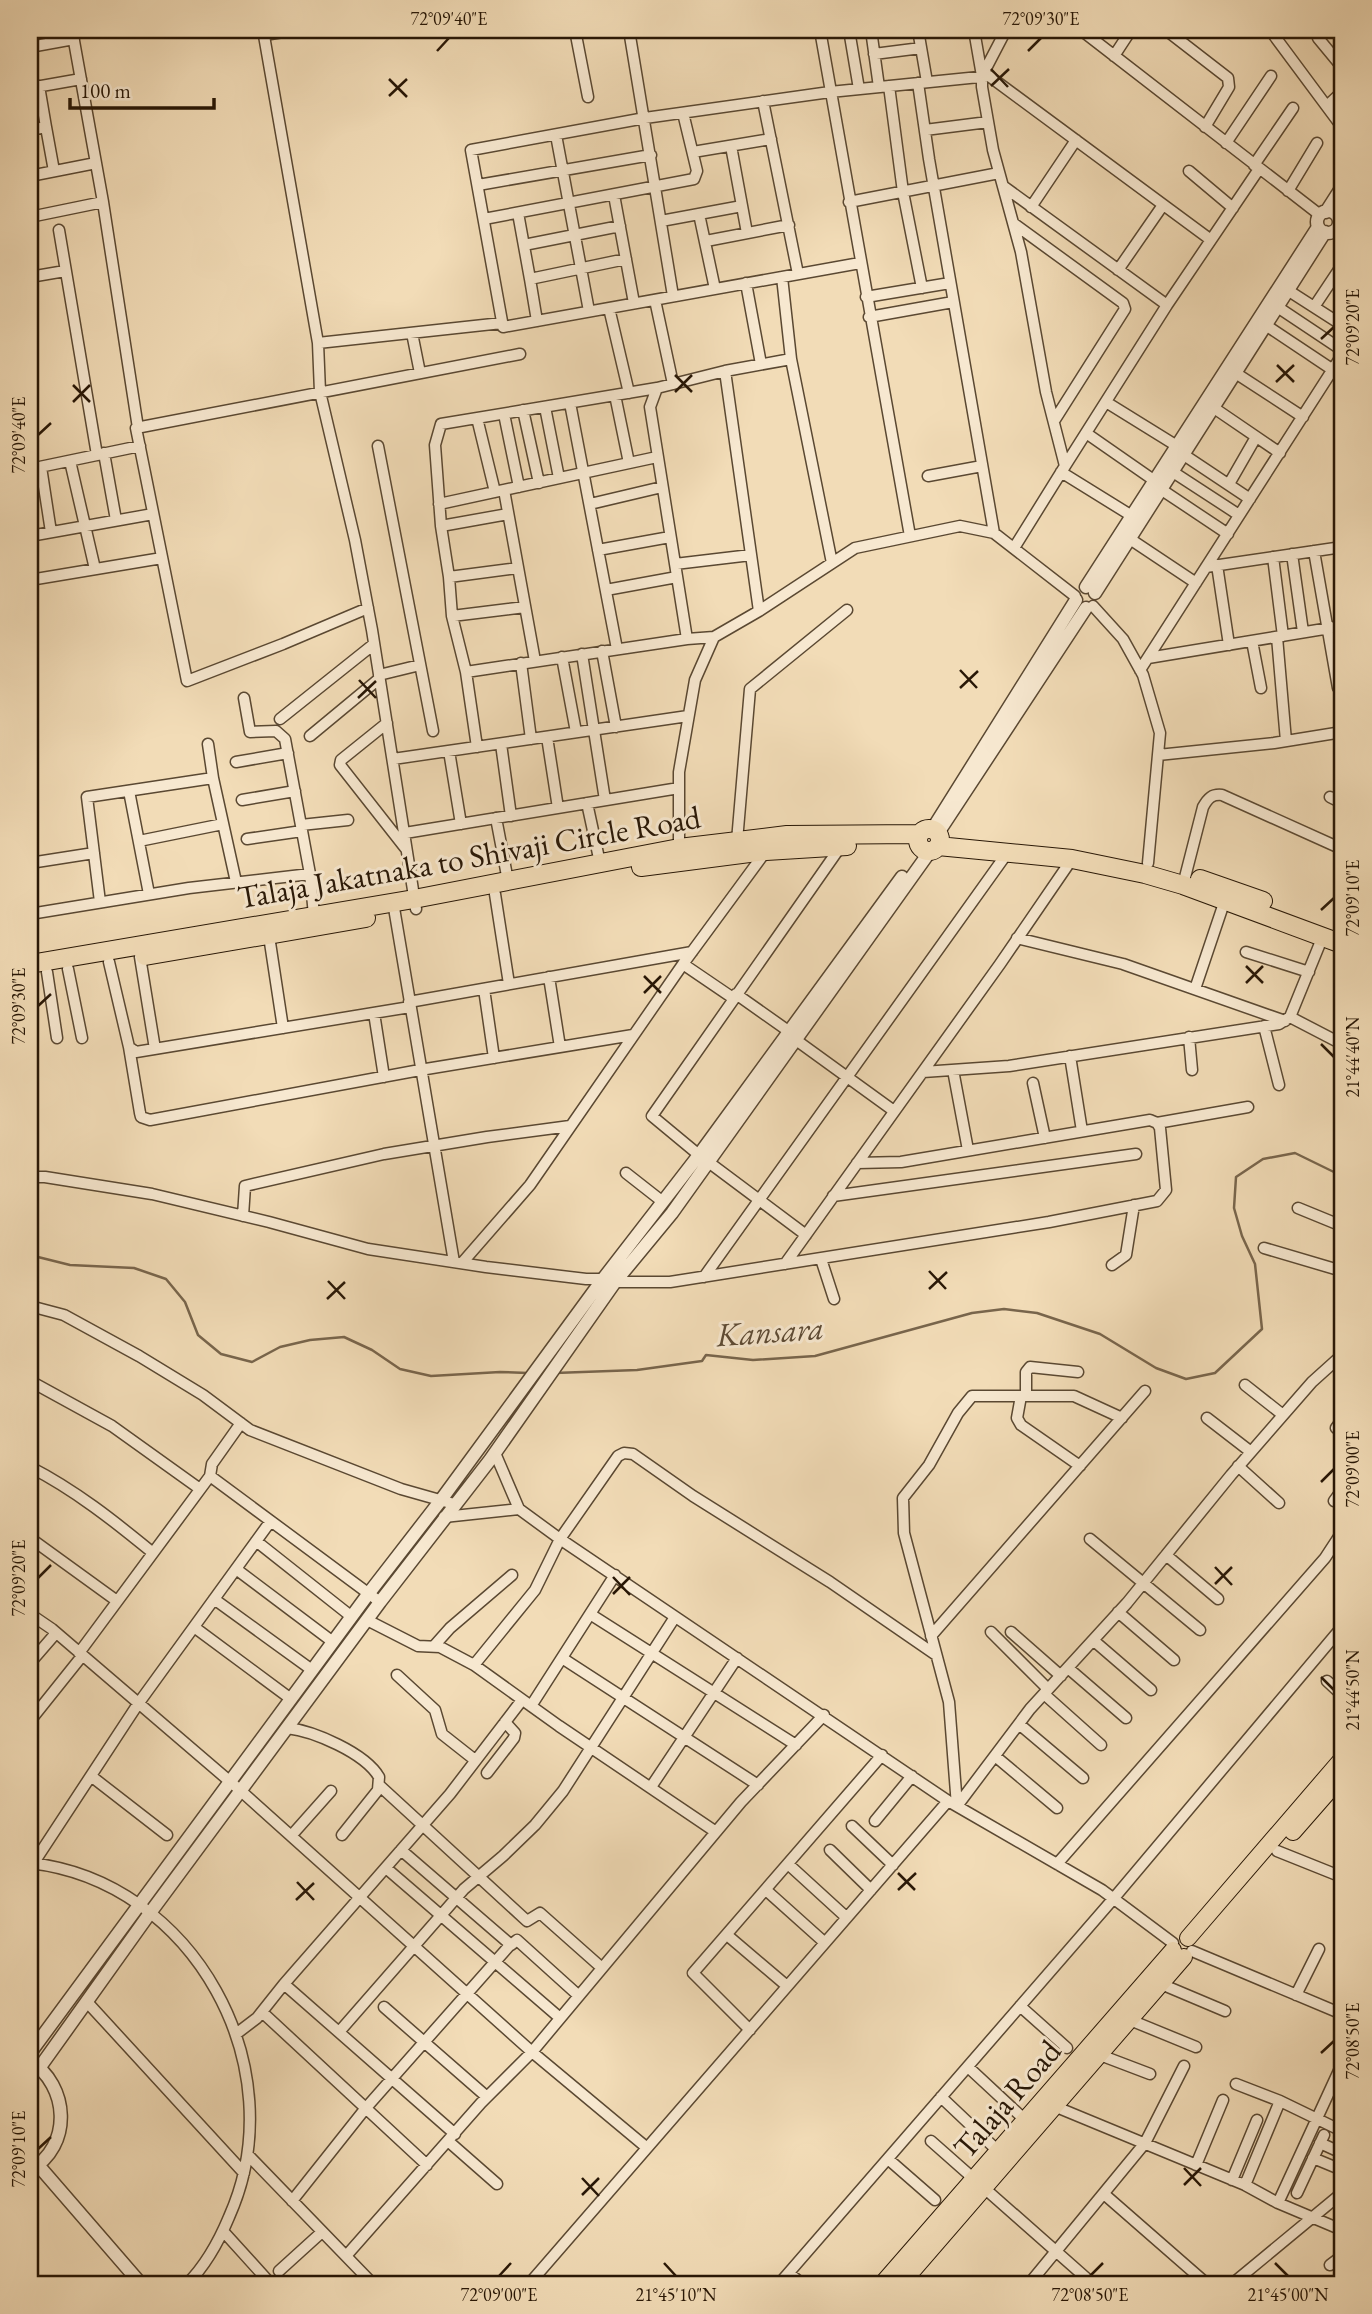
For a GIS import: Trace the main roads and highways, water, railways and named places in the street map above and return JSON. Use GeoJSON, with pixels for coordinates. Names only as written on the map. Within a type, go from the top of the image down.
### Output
{"type":"FeatureCollection","features":[{"type":"Feature","properties":{"kind":"highway","name":"Talaja Jakatnaka to Shivaji Circle Road"},"geometry":{"type":"LineString","coordinates":[[30,964],[314,915],[415,904],[679,848],[787,835],[1032,843],[1148,863],[1225,900],[1342,944]]}},
{"type":"Feature","properties":{"kind":"highway","name":"Talaja Jakatnaka to Shivaji Circle Road"},"geometry":{"type":"LineString","coordinates":[[501,887],[766,850],[930,841],[1072,859],[1231,889],[1342,932]]}},
{"type":"Feature","properties":{"kind":"highway","name":"Talaja Jakatnaka to Shivaji Circle Road"},"geometry":{"type":"LineString","coordinates":[[38,974],[269,936],[394,907]]}},
{"type":"Feature","properties":{"kind":"main road","name":"Talaja Road"},"geometry":{"type":"LineString","coordinates":[[882,2284],[979,2184],[1342,1759]]}},
{"type":"Feature","properties":{"kind":"main road","name":"Talaja Road"},"geometry":{"type":"LineString","coordinates":[[901,2284],[979,2184],[998,2151],[1025,2120],[1049,2104],[1100,2055],[1161,1984],[1184,1947],[1277,1851],[1342,1776]]}},
{"type":"Feature","properties":{"kind":"waterway","name":"Kansara"},"geometry":{"type":"LineString","coordinates":[[555,1373],[637,1370],[702,1361],[706,1355],[753,1360],[815,1356],[972,1313],[1004,1309],[1037,1313],[1100,1334],[1156,1368],[1186,1379],[1215,1373],[1262,1329],[1255,1264],[1242,1236],[1234,1208],[1236,1177],[1263,1159],[1295,1153],[1342,1176]]}},
{"type":"Feature","properties":{"kind":"waterway","name":"Kansara"},"geometry":{"type":"LineString","coordinates":[[30,1255],[70,1265],[134,1268],[166,1279],[185,1302],[198,1335],[221,1354],[252,1362],[280,1347],[310,1340],[344,1337],[372,1350],[400,1369],[431,1376],[528,1373]]}}]}
